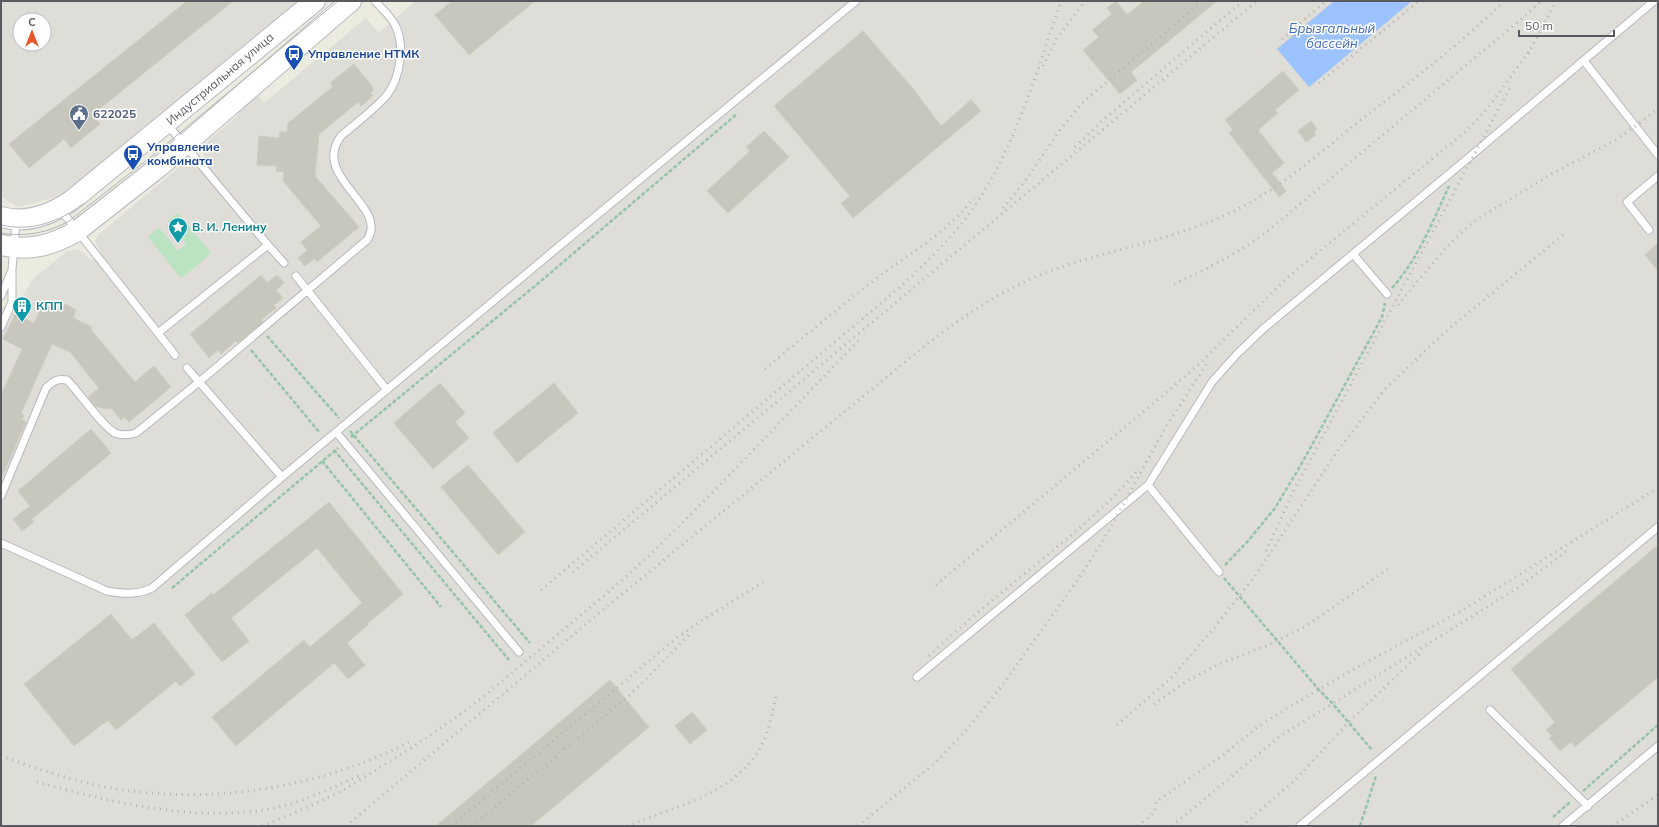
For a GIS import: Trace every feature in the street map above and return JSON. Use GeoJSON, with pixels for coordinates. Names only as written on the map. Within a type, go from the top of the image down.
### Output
{"type":"FeatureCollection","features":[{"type":"Feature","properties":{"kind":"main road","name":"Индустриальная улица"},"geometry":{"type":"LineString","coordinates":[[9,218],[41,216],[60,209],[167,124],[315,1]]}},
{"type":"Feature","properties":{"kind":"main road"},"geometry":{"type":"LineString","coordinates":[[7,247],[39,247],[51,244],[77,231],[160,166],[351,1]]}},
{"type":"Feature","properties":{"kind":"lane"},"geometry":{"type":"LineString","coordinates":[[1,496],[46,388],[53,381],[63,379],[67,380],[110,430],[116,434],[128,435],[136,433],[199,382],[367,240],[372,233],[371,222],[336,170],[333,159],[334,150],[338,139],[386,95],[394,83],[397,72],[401,50],[396,28],[375,1]]}},
{"type":"Feature","properties":{"kind":"lane"},"geometry":{"type":"LineString","coordinates":[[1,543],[107,591],[119,593],[142,592],[152,588],[326,440],[856,1]]}},
{"type":"Feature","properties":{"kind":"lane"},"geometry":{"type":"LineString","coordinates":[[917,677],[1148,485],[1201,398],[1220,370],[1263,329],[1654,1]]}},
{"type":"Feature","properties":{"kind":"lane"},"geometry":{"type":"LineString","coordinates":[[1584,61],[1658,155]]}},
{"type":"Feature","properties":{"kind":"lane"},"geometry":{"type":"LineString","coordinates":[[167,124],[284,263]]}},
{"type":"Feature","properties":{"kind":"lane"},"geometry":{"type":"LineString","coordinates":[[1650,230],[1627,202],[1658,176]]}},
{"type":"Feature","properties":{"kind":"lane"},"geometry":{"type":"LineString","coordinates":[[60,209],[175,355]]}},
{"type":"Feature","properties":{"kind":"lane"},"geometry":{"type":"LineString","coordinates":[[1,327],[12,302],[12,270],[7,247],[9,218]]}},
{"type":"Feature","properties":{"kind":"lane"},"geometry":{"type":"LineString","coordinates":[[158,333],[268,245]]}},
{"type":"Feature","properties":{"kind":"lane"},"geometry":{"type":"LineString","coordinates":[[1353,254],[1387,294]]}},
{"type":"Feature","properties":{"kind":"lane"},"geometry":{"type":"LineString","coordinates":[[1,296],[12,270]]}},
{"type":"Feature","properties":{"kind":"lane"},"geometry":{"type":"LineString","coordinates":[[296,276],[387,390]]}},
{"type":"Feature","properties":{"kind":"lane"},"geometry":{"type":"LineString","coordinates":[[187,368],[282,477]]}},
{"type":"Feature","properties":{"kind":"lane"},"geometry":{"type":"LineString","coordinates":[[336,432],[518,652]]}},
{"type":"Feature","properties":{"kind":"lane"},"geometry":{"type":"LineString","coordinates":[[1148,485],[1219,572]]}},
{"type":"Feature","properties":{"kind":"lane"},"geometry":{"type":"LineString","coordinates":[[1300,826],[1658,527]]}},
{"type":"Feature","properties":{"kind":"lane"},"geometry":{"type":"LineString","coordinates":[[1490,710],[1588,806]]}},
{"type":"Feature","properties":{"kind":"lane"},"geometry":{"type":"LineString","coordinates":[[1563,826],[1658,746]]}},
{"type":"Feature","properties":{"kind":"path"},"geometry":{"type":"LineString","coordinates":[[172,588],[354,434],[541,281],[741,110]]}},
{"type":"Feature","properties":{"kind":"path"},"geometry":{"type":"LineString","coordinates":[[1372,750],[1332,703],[1318,690],[1219,572],[1276,508],[1382,317],[1387,294],[1404,274],[1422,242],[1459,166]]}},
{"type":"Feature","properties":{"kind":"path"},"geometry":{"type":"LineString","coordinates":[[261,329],[354,434],[530,643]]}},
{"type":"Feature","properties":{"kind":"path"},"geometry":{"type":"LineString","coordinates":[[245,342],[509,660]]}},
{"type":"Feature","properties":{"kind":"path"},"geometry":{"type":"LineString","coordinates":[[322,461],[441,607]]}},
{"type":"Feature","properties":{"kind":"path"},"geometry":{"type":"LineString","coordinates":[[1553,817],[1658,725]]}},
{"type":"Feature","properties":{"kind":"path"},"geometry":{"type":"LineString","coordinates":[[1360,826],[1376,775]]}},
{"type":"Feature","properties":{"kind":"shaded area"},"geometry":{"type":"Polygon","coordinates":[[[1,1],[301,1],[67,194],[18,207],[1,197],[1,1]]]}},
{"type":"Feature","properties":{"kind":"shaded area"},"geometry":{"type":"Polygon","coordinates":[[[415,1],[1658,1],[1658,826],[1,826],[1,306],[15,314],[24,294],[34,278],[67,251],[78,249],[91,260],[101,252],[95,241],[98,235],[184,163],[193,163],[198,170],[208,162],[203,154],[204,145],[237,116],[241,108],[256,94],[264,103],[366,18],[379,33],[415,1]]]}},
{"type":"Feature","properties":{"kind":"green space"},"geometry":{"type":"Polygon","coordinates":[[[178,213],[210,252],[209,255],[183,277],[180,277],[148,237],[159,228],[178,251],[186,244],[168,221],[178,213]]]}},
{"type":"Feature","properties":{"kind":"water","name":"Брызгальный бассейн"},"geometry":{"type":"Polygon","coordinates":[[[1334,1],[1412,1],[1309,87],[1277,49],[1334,1]]]}},
{"type":"Feature","properties":{"kind":"building"},"geometry":{"type":"Polygon","coordinates":[[[187,1],[233,1],[92,115],[100,124],[71,148],[64,139],[29,168],[9,144],[187,1]]]}},
{"type":"Feature","properties":{"kind":"building"},"geometry":{"type":"Polygon","coordinates":[[[452,1],[535,1],[469,55],[435,15],[452,1]]]}},
{"type":"Feature","properties":{"kind":"building"},"geometry":{"type":"Polygon","coordinates":[[[1116,1],[1127,15],[1144,1],[1217,1],[1131,72],[1137,80],[1120,94],[1083,50],[1099,37],[1092,30],[1112,14],[1107,8],[1116,1]]]}},
{"type":"Feature","properties":{"kind":"building"},"geometry":{"type":"Polygon","coordinates":[[[863,31],[914,90],[941,126],[971,100],[981,111],[853,218],[841,203],[850,196],[774,106],[863,31]]]}},
{"type":"Feature","properties":{"kind":"building"},"geometry":{"type":"Polygon","coordinates":[[[354,64],[374,89],[370,93],[373,96],[361,106],[358,102],[319,134],[315,176],[359,227],[317,262],[314,259],[305,266],[298,258],[307,250],[301,242],[321,226],[283,181],[284,172],[276,171],[277,166],[257,165],[259,136],[279,138],[280,132],[287,132],[288,123],[333,87],[330,83],[354,64]]]}},
{"type":"Feature","properties":{"kind":"building"},"geometry":{"type":"Polygon","coordinates":[[[1283,71],[1299,90],[1275,110],[1278,113],[1258,130],[1284,163],[1272,173],[1286,191],[1279,197],[1229,133],[1233,130],[1225,120],[1283,71]]]}},
{"type":"Feature","properties":{"kind":"building"},"geometry":{"type":"Polygon","coordinates":[[[1311,121],[1317,129],[1314,132],[1316,135],[1306,142],[1298,131],[1311,121]]]}},
{"type":"Feature","properties":{"kind":"building"},"geometry":{"type":"Polygon","coordinates":[[[764,131],[789,157],[728,213],[707,191],[750,151],[746,147],[764,131]]]}},
{"type":"Feature","properties":{"kind":"building"},"geometry":{"type":"Polygon","coordinates":[[[1658,243],[1658,271],[1645,255],[1658,243]]]}},
{"type":"Feature","properties":{"kind":"building"},"geometry":{"type":"Polygon","coordinates":[[[261,275],[267,283],[277,275],[284,283],[276,290],[283,298],[274,305],[276,308],[261,320],[263,322],[238,343],[236,341],[221,354],[218,350],[209,358],[190,334],[261,275]]]}},
{"type":"Feature","properties":{"kind":"building"},"geometry":{"type":"Polygon","coordinates":[[[43,304],[61,312],[65,304],[76,310],[73,318],[92,327],[91,330],[135,382],[154,366],[171,387],[129,422],[124,417],[121,420],[111,408],[107,409],[95,406],[88,397],[99,388],[70,352],[52,344],[21,413],[24,415],[22,420],[26,422],[1,479],[1,395],[22,349],[3,339],[15,314],[34,323],[43,304]]]}},
{"type":"Feature","properties":{"kind":"building"},"geometry":{"type":"Polygon","coordinates":[[[440,383],[465,413],[455,422],[469,438],[433,469],[394,423],[440,383]]]}},
{"type":"Feature","properties":{"kind":"building"},"geometry":{"type":"Polygon","coordinates":[[[554,383],[578,413],[517,463],[493,433],[554,383]]]}},
{"type":"Feature","properties":{"kind":"building"},"geometry":{"type":"Polygon","coordinates":[[[91,429],[111,453],[32,519],[34,522],[22,531],[13,519],[30,506],[18,491],[91,429]]]}},
{"type":"Feature","properties":{"kind":"building"},"geometry":{"type":"Polygon","coordinates":[[[468,465],[525,532],[498,555],[441,487],[468,465]]]}},
{"type":"Feature","properties":{"kind":"building"},"geometry":{"type":"Polygon","coordinates":[[[329,502],[403,594],[368,623],[369,624],[347,643],[365,665],[348,679],[334,663],[236,746],[212,717],[304,640],[310,647],[362,603],[317,548],[231,618],[249,641],[222,662],[185,615],[212,593],[213,595],[329,502]]]}},
{"type":"Feature","properties":{"kind":"building"},"geometry":{"type":"Polygon","coordinates":[[[1658,545],[1658,677],[1575,747],[1571,742],[1560,751],[1549,738],[1552,736],[1546,730],[1555,722],[1511,669],[1658,545]]]}},
{"type":"Feature","properties":{"kind":"building"},"geometry":{"type":"Polygon","coordinates":[[[111,614],[132,640],[154,623],[195,674],[180,686],[176,681],[116,730],[108,720],[74,746],[24,684],[111,614]]]}},
{"type":"Feature","properties":{"kind":"building"},"geometry":{"type":"Polygon","coordinates":[[[610,680],[649,727],[531,826],[436,826],[610,680]]]}},
{"type":"Feature","properties":{"kind":"building"},"geometry":{"type":"Polygon","coordinates":[[[692,712],[707,730],[690,744],[675,726],[692,712]]]}},
{"type":"Feature","properties":{"kind":"tram line"},"geometry":{"type":"LineString","coordinates":[[1,233],[36,233],[69,221],[152,156],[338,1]]}},
{"type":"Feature","properties":{"kind":"tram line"},"geometry":{"type":"LineString","coordinates":[[1,225],[23,227],[44,224],[64,216],[83,204]]}},
{"type":"Feature","properties":{"kind":"railway"},"geometry":{"type":"LineString","coordinates":[[541,590],[900,287],[930,259],[948,239],[966,218],[989,183],[1014,133],[1034,81],[1061,1]]}},
{"type":"Feature","properties":{"kind":"railway"},"geometry":{"type":"LineString","coordinates":[[1043,66],[1057,38],[1085,1]]}},
{"type":"Feature","properties":{"kind":"railway"},"geometry":{"type":"LineString","coordinates":[[1003,208],[1025,181],[1060,130],[1082,103],[1202,1]]}},
{"type":"Feature","properties":{"kind":"railway"},"geometry":{"type":"LineString","coordinates":[[1075,147],[1103,120],[1243,1]]}},
{"type":"Feature","properties":{"kind":"railway"},"geometry":{"type":"LineString","coordinates":[[573,572],[1257,1]]}},
{"type":"Feature","properties":{"kind":"railway"},"geometry":{"type":"LineString","coordinates":[[1282,39],[1326,1]]}},
{"type":"Feature","properties":{"kind":"railway"},"geometry":{"type":"LineString","coordinates":[[1319,83],[1419,1]]}},
{"type":"Feature","properties":{"kind":"railway"},"geometry":{"type":"LineString","coordinates":[[346,826],[598,614],[927,344],[957,322],[1003,293],[1053,270],[1188,230],[1232,212],[1249,203],[1297,171],[1414,79],[1469,34],[1504,1]]}},
{"type":"Feature","properties":{"kind":"railway"},"geometry":{"type":"LineString","coordinates":[[1174,284],[1223,260],[1247,246],[1269,230],[1541,1]]}},
{"type":"Feature","properties":{"kind":"railway"},"geometry":{"type":"LineString","coordinates":[[1528,54],[1556,1]]}},
{"type":"Feature","properties":{"kind":"railway"},"geometry":{"type":"LineString","coordinates":[[936,585],[1196,367],[1287,278],[1466,131],[1488,108],[1530,50]]}},
{"type":"Feature","properties":{"kind":"railway"},"geometry":{"type":"LineString","coordinates":[[1266,551],[1294,490],[1512,84]]}},
{"type":"Feature","properties":{"kind":"railway"},"geometry":{"type":"LineString","coordinates":[[1398,305],[1444,250],[1465,229],[1479,218],[1555,172],[1614,141],[1636,126],[1658,108]]}},
{"type":"Feature","properties":{"kind":"railway"},"geometry":{"type":"LineString","coordinates":[[765,369],[878,277],[941,231],[964,210],[974,198]]}},
{"type":"Feature","properties":{"kind":"railway"},"geometry":{"type":"LineString","coordinates":[[1117,725],[1171,678],[1214,628],[1255,576],[1336,453],[1386,388],[1445,332],[1564,234]]}},
{"type":"Feature","properties":{"kind":"railway"},"geometry":{"type":"LineString","coordinates":[[262,826],[342,791],[411,748],[458,716],[488,693],[620,582],[656,549],[859,340]]}},
{"type":"Feature","properties":{"kind":"railway"},"geometry":{"type":"LineString","coordinates":[[858,826],[935,763],[964,733],[1001,687],[1081,575],[1108,532],[1164,430],[1209,360]]}},
{"type":"Feature","properties":{"kind":"railway"},"geometry":{"type":"LineString","coordinates":[[929,656],[974,616],[1086,522],[1119,491],[1139,468]]}},
{"type":"Feature","properties":{"kind":"railway"},"geometry":{"type":"LineString","coordinates":[[1138,826],[1154,813],[1156,802],[1222,756],[1255,729],[1284,710],[1345,674],[1461,611],[1658,488]]}},
{"type":"Feature","properties":{"kind":"railway"},"geometry":{"type":"LineString","coordinates":[[1172,826],[1279,737],[1519,587],[1568,550]]}},
{"type":"Feature","properties":{"kind":"railway"},"geometry":{"type":"LineString","coordinates":[[1154,704],[1187,681],[1219,664],[1266,646],[1306,626],[1391,567]]}},
{"type":"Feature","properties":{"kind":"railway"},"geometry":{"type":"LineString","coordinates":[[451,826],[674,640],[763,582]]}},
{"type":"Feature","properties":{"kind":"railway"},"geometry":{"type":"LineString","coordinates":[[472,826],[631,694],[692,632]]}},
{"type":"Feature","properties":{"kind":"railway"},"geometry":{"type":"LineString","coordinates":[[1242,826],[1295,780],[1349,722],[1423,651]]}},
{"type":"Feature","properties":{"kind":"railway"},"geometry":{"type":"LineString","coordinates":[[627,826],[699,799],[736,776],[758,752],[769,726],[776,697]]}},
{"type":"Feature","properties":{"kind":"railway"},"geometry":{"type":"LineString","coordinates":[[1,756],[66,777],[105,787],[184,795],[263,789],[302,781],[340,771],[377,757],[413,740]]}},
{"type":"Feature","properties":{"kind":"railway"},"geometry":{"type":"LineString","coordinates":[[37,782],[98,798],[163,810],[196,813],[229,813],[261,811],[291,804],[361,775]]}},
{"type":"Feature","properties":{"kind":"railway"},"geometry":{"type":"LineString","coordinates":[[1612,826],[1658,795]]}},
{"type":"Feature","properties":{"kind":"place","name":"Управление НТМК"},"geometry":{"type":"Point","coordinates":[294,71]}},
{"type":"Feature","properties":{"kind":"place","name":"622025"},"geometry":{"type":"Point","coordinates":[79,131]}},
{"type":"Feature","properties":{"kind":"place","name":"Управление комбината"},"geometry":{"type":"Point","coordinates":[133,171]}},
{"type":"Feature","properties":{"kind":"place","name":"В. И. Ленину"},"geometry":{"type":"Point","coordinates":[178,244]}},
{"type":"Feature","properties":{"kind":"place","name":"КПП"},"geometry":{"type":"Point","coordinates":[22,323]}}]}
